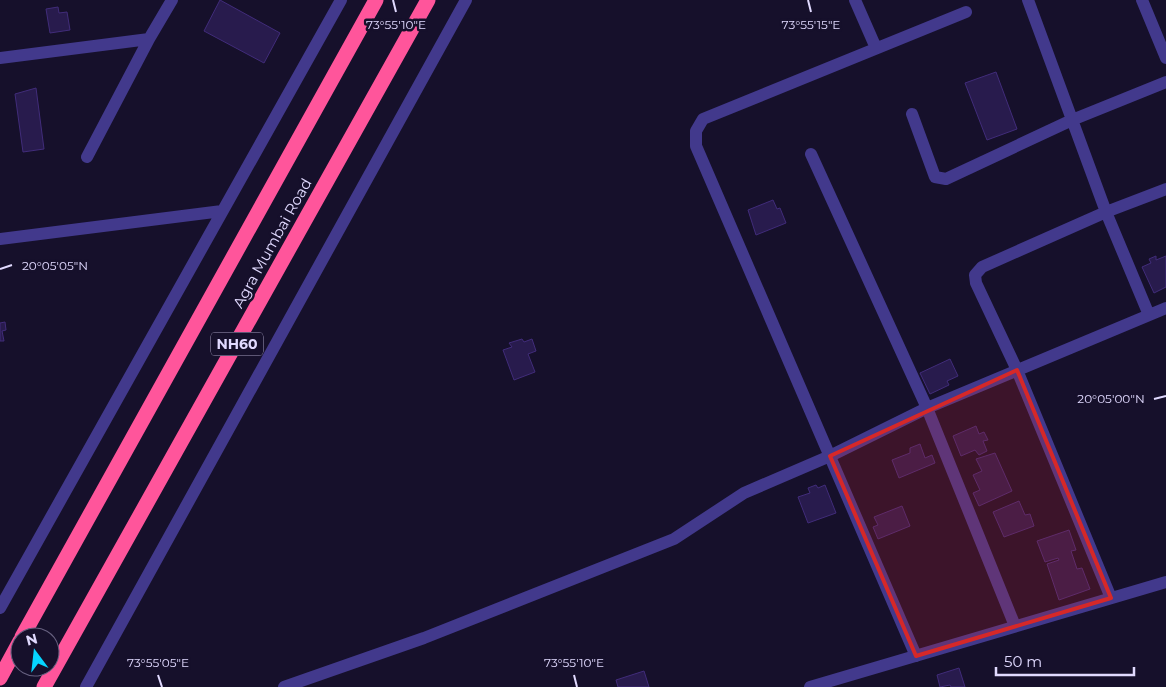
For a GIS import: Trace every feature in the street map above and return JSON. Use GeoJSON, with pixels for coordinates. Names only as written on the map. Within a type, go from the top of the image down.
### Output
{"type":"FeatureCollection","features":[{"type":"Feature","properties":{"kind":"highway","name":"Agra Mumbai Road"},"geometry":{"type":"LineString","coordinates":[[28,627],[376,0]]}},
{"type":"Feature","properties":{"kind":"highway","name":"Agra Mumbai Road"},"geometry":{"type":"LineString","coordinates":[[44,687],[428,0]]}},
{"type":"Feature","properties":{"kind":"highway"},"geometry":{"type":"LineString","coordinates":[[0,678],[10,660]]}},
{"type":"Feature","properties":{"kind":"street"},"geometry":{"type":"LineString","coordinates":[[87,157],[149,39],[172,0]]}},
{"type":"Feature","properties":{"kind":"street"},"geometry":{"type":"LineString","coordinates":[[0,608],[341,0]]}},
{"type":"Feature","properties":{"kind":"street"},"geometry":{"type":"LineString","coordinates":[[86,687],[466,0]]}},
{"type":"Feature","properties":{"kind":"street"},"geometry":{"type":"LineString","coordinates":[[855,0],[876,48]]}},
{"type":"Feature","properties":{"kind":"street"},"geometry":{"type":"LineString","coordinates":[[1028,0],[1106,212],[1149,315]]}},
{"type":"Feature","properties":{"kind":"street"},"geometry":{"type":"LineString","coordinates":[[1142,0],[1166,58]]}},
{"type":"Feature","properties":{"kind":"street"},"geometry":{"type":"LineString","coordinates":[[916,656],[696,146],[696,131],[703,118],[966,12]]}},
{"type":"Feature","properties":{"kind":"street"},"geometry":{"type":"LineString","coordinates":[[0,58],[149,39]]}},
{"type":"Feature","properties":{"kind":"street"},"geometry":{"type":"LineString","coordinates":[[912,114],[935,176],[946,179],[1072,120],[1166,82]]}},
{"type":"Feature","properties":{"kind":"street"},"geometry":{"type":"LineString","coordinates":[[811,154],[927,408],[1015,626]]}},
{"type":"Feature","properties":{"kind":"street"},"geometry":{"type":"LineString","coordinates":[[1111,598],[1017,370],[976,284],[975,275],[982,267],[1106,212],[1166,189]]}},
{"type":"Feature","properties":{"kind":"street"},"geometry":{"type":"LineString","coordinates":[[0,239],[222,211]]}},
{"type":"Feature","properties":{"kind":"street"},"geometry":{"type":"LineString","coordinates":[[284,687],[424,638],[674,539],[744,493],[830,456],[927,408],[1166,308]]}},
{"type":"Feature","properties":{"kind":"street"},"geometry":{"type":"LineString","coordinates":[[810,687],[1166,582]]}},
{"type":"Feature","properties":{"kind":"highlighted area"},"geometry":{"type":"Polygon","coordinates":[[[1017,370],[1111,598],[916,656],[830,456],[1017,370]]]}},
{"type":"Feature","properties":{"kind":"building"},"geometry":{"type":"Polygon","coordinates":[[[220,0],[280,33],[264,63],[204,31],[220,0]]]}},
{"type":"Feature","properties":{"kind":"building"},"geometry":{"type":"Polygon","coordinates":[[[58,7],[59,13],[67,12],[70,30],[50,33],[46,9],[58,7]]]}},
{"type":"Feature","properties":{"kind":"building"},"geometry":{"type":"Polygon","coordinates":[[[996,72],[1017,129],[987,140],[965,83],[996,72]]]}},
{"type":"Feature","properties":{"kind":"building"},"geometry":{"type":"Polygon","coordinates":[[[36,88],[44,149],[23,152],[15,94],[36,88]]]}},
{"type":"Feature","properties":{"kind":"building"},"geometry":{"type":"Polygon","coordinates":[[[773,200],[777,209],[780,208],[786,223],[756,235],[748,210],[773,200]]]}},
{"type":"Feature","properties":{"kind":"building"},"geometry":{"type":"Polygon","coordinates":[[[1156,256],[1156,260],[1166,256],[1166,287],[1154,293],[1142,267],[1151,263],[1149,259],[1156,256]]]}},
{"type":"Feature","properties":{"kind":"building"},"geometry":{"type":"Polygon","coordinates":[[[5,322],[6,330],[2,331],[4,341],[0,341],[0,323],[5,322]]]}},
{"type":"Feature","properties":{"kind":"building"},"geometry":{"type":"Polygon","coordinates":[[[522,339],[524,342],[532,339],[536,351],[528,354],[535,372],[514,380],[503,350],[512,347],[509,343],[522,339]]]}},
{"type":"Feature","properties":{"kind":"building"},"geometry":{"type":"Polygon","coordinates":[[[950,359],[958,376],[947,381],[949,385],[930,394],[920,373],[950,359]]]}},
{"type":"Feature","properties":{"kind":"building"},"geometry":{"type":"Polygon","coordinates":[[[976,426],[979,434],[984,432],[988,440],[983,441],[987,451],[979,455],[975,450],[961,456],[953,436],[976,426]]]}},
{"type":"Feature","properties":{"kind":"building"},"geometry":{"type":"Polygon","coordinates":[[[920,444],[925,458],[932,455],[935,463],[899,478],[892,460],[910,453],[910,448],[920,444]]]}},
{"type":"Feature","properties":{"kind":"building"},"geometry":{"type":"Polygon","coordinates":[[[995,453],[1012,491],[979,506],[973,493],[980,490],[973,475],[982,471],[976,459],[995,453]]]}},
{"type":"Feature","properties":{"kind":"building"},"geometry":{"type":"Polygon","coordinates":[[[816,485],[818,488],[825,485],[836,513],[808,523],[798,497],[810,493],[808,488],[816,485]]]}},
{"type":"Feature","properties":{"kind":"building"},"geometry":{"type":"Polygon","coordinates":[[[1019,501],[1025,515],[1030,514],[1034,526],[1004,537],[993,512],[1019,501]]]}},
{"type":"Feature","properties":{"kind":"building"},"geometry":{"type":"Polygon","coordinates":[[[902,506],[910,526],[878,539],[873,527],[878,525],[874,517],[902,506]]]}},
{"type":"Feature","properties":{"kind":"building"},"geometry":{"type":"Polygon","coordinates":[[[1069,530],[1076,550],[1071,551],[1077,569],[1082,568],[1090,589],[1059,600],[1047,564],[1059,560],[1058,558],[1045,562],[1037,541],[1069,530]]]}},
{"type":"Feature","properties":{"kind":"building"},"geometry":{"type":"Polygon","coordinates":[[[959,668],[965,687],[951,687],[950,685],[940,687],[937,675],[959,668]]]}},
{"type":"Feature","properties":{"kind":"building"},"geometry":{"type":"Polygon","coordinates":[[[644,671],[649,687],[618,687],[616,680],[644,671]]]}}]}
